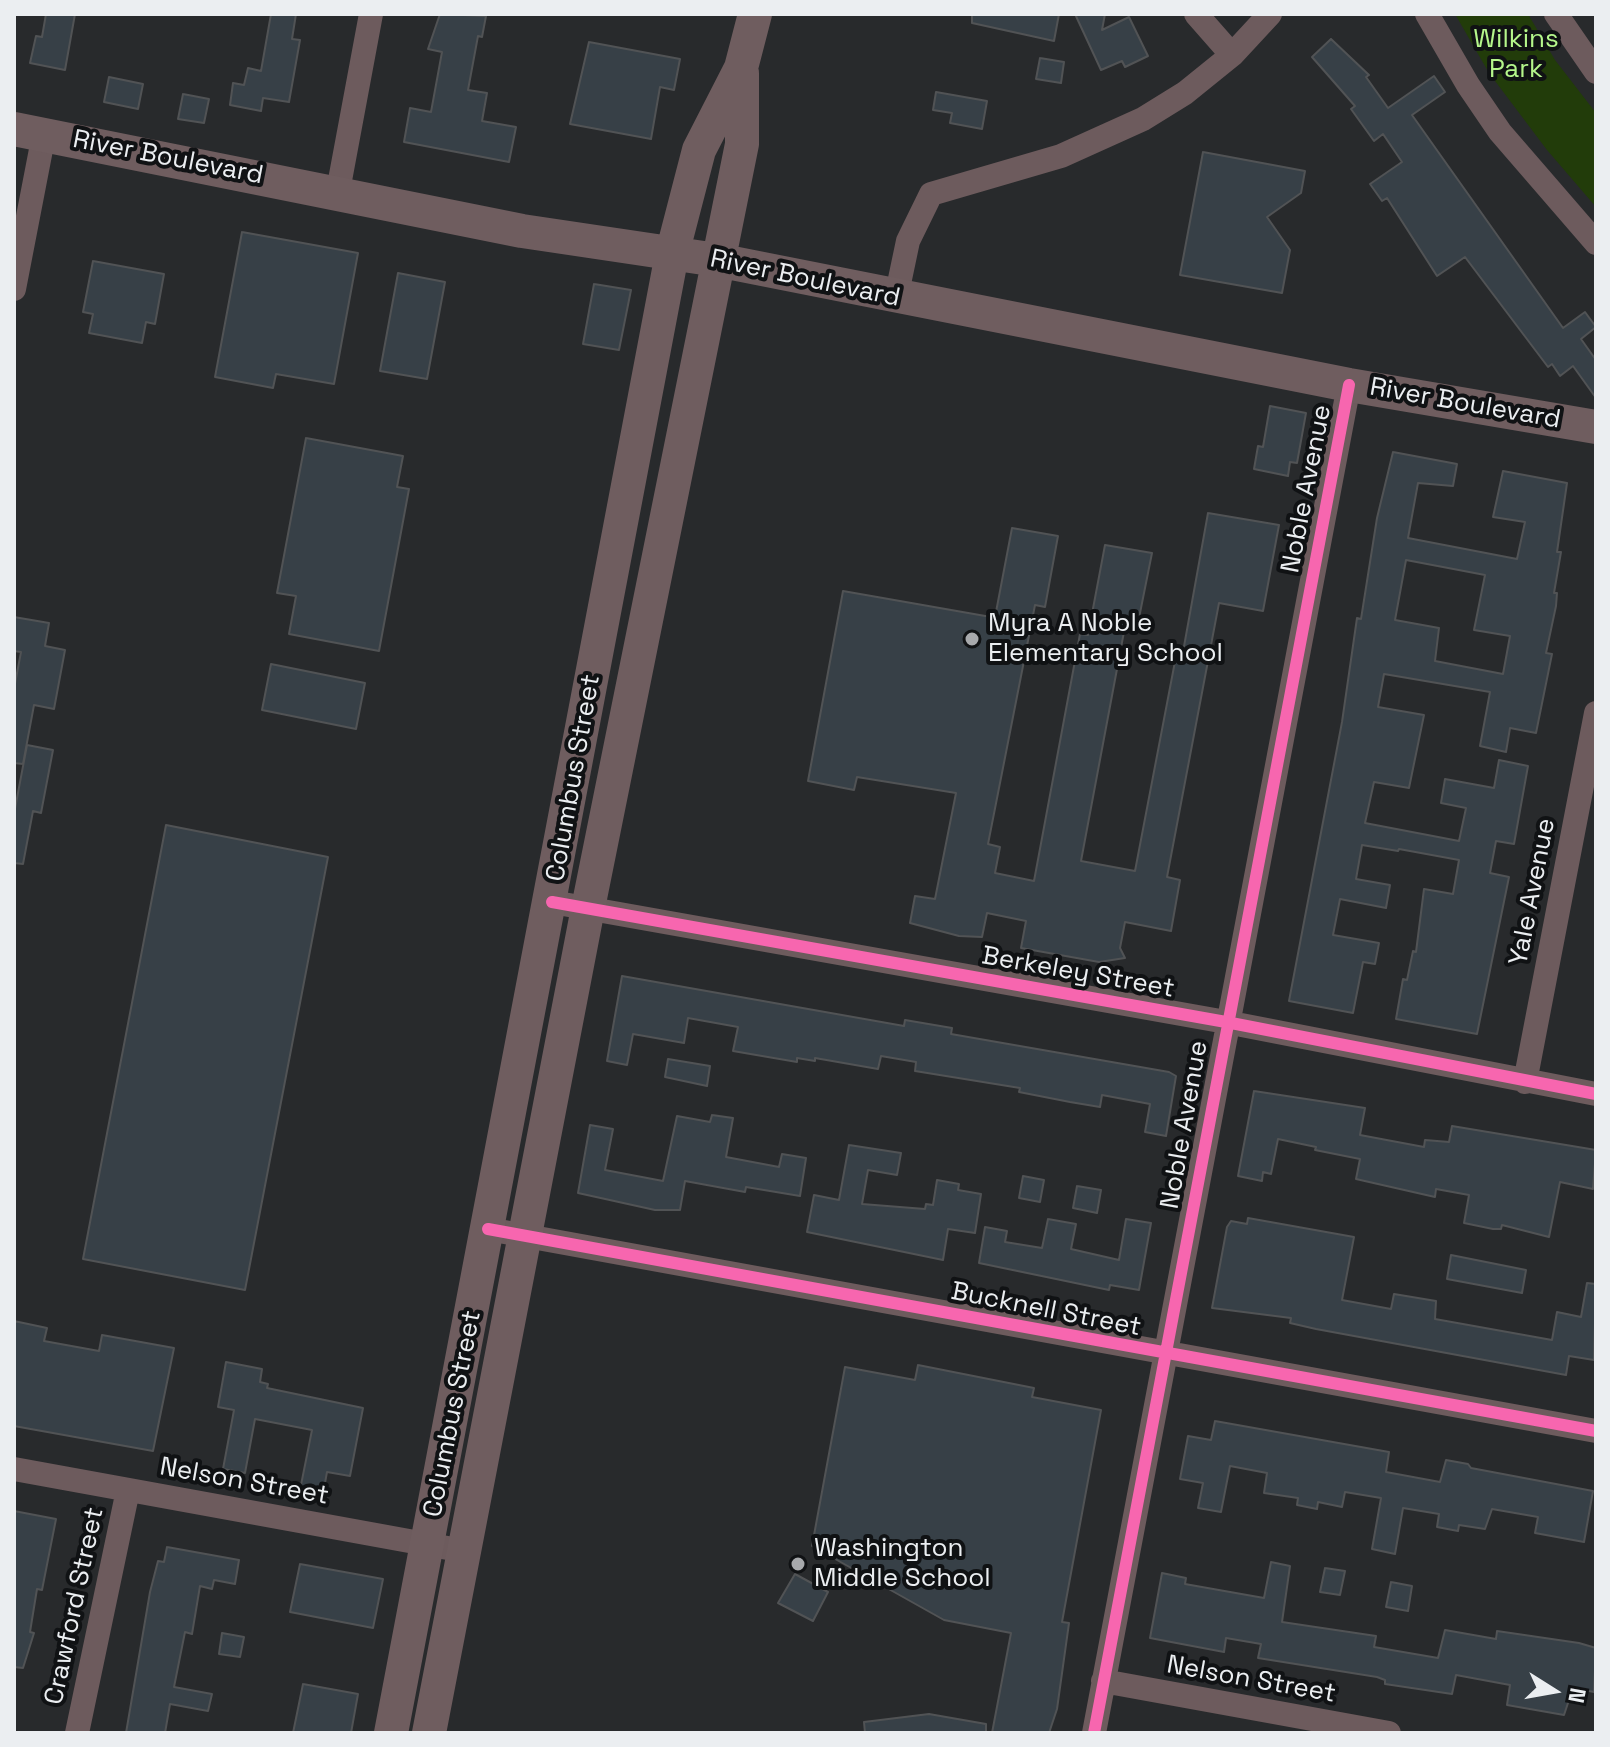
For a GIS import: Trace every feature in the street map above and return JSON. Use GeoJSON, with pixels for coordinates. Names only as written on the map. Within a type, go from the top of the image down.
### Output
{"type":"FeatureCollection","features":[{"type":"Feature","properties":{"kind":"main road","name":"Columbus Street"},"geometry":{"type":"LineString","coordinates":[[391,1733],[552,902],[672,254],[699,150],[741,68],[755,14]]}},
{"type":"Feature","properties":{"kind":"main road","name":"Columbus Street"},"geometry":{"type":"LineString","coordinates":[[429,1733],[588,908],[742,144],[741,68]]}},
{"type":"Feature","properties":{"kind":"main road","name":"River Boulevard"},"geometry":{"type":"LineString","coordinates":[[29,131],[338,191],[522,231],[717,260],[896,298],[1349,385],[1596,427]]}},
{"type":"Feature","properties":{"kind":"street"},"geometry":{"type":"LineString","coordinates":[[338,191],[371,14]]}},
{"type":"Feature","properties":{"kind":"street"},"geometry":{"type":"LineString","coordinates":[[1196,14],[1232,55]]}},
{"type":"Feature","properties":{"kind":"street"},"geometry":{"type":"LineString","coordinates":[[896,298],[908,241],[931,194],[1099,141],[1175,99],[1232,55],[1270,14]]}},
{"type":"Feature","properties":{"kind":"street"},"geometry":{"type":"LineString","coordinates":[[1427,14],[1468,85],[1500,132],[1596,243]]}},
{"type":"Feature","properties":{"kind":"street"},"geometry":{"type":"LineString","coordinates":[[1556,14],[1596,72]]}},
{"type":"Feature","properties":{"kind":"street"},"geometry":{"type":"LineString","coordinates":[[14,289],[29,131]]}},
{"type":"Feature","properties":{"kind":"street","name":"Noble Avenue"},"geometry":{"type":"LineString","coordinates":[[1094,1733],[1226,1022],[1349,385]]}},
{"type":"Feature","properties":{"kind":"street","name":"Yale Avenue"},"geometry":{"type":"LineString","coordinates":[[1525,1082],[1596,713]]}},
{"type":"Feature","properties":{"kind":"street","name":"Berkeley Street"},"geometry":{"type":"LineString","coordinates":[[552,902],[1226,1022],[1596,1094]]}},
{"type":"Feature","properties":{"kind":"street","name":"Bucknell Street"},"geometry":{"type":"LineString","coordinates":[[488,1229],[1165,1355],[1596,1431]]}},
{"type":"Feature","properties":{"kind":"street","name":"Nelson Street"},"geometry":{"type":"LineString","coordinates":[[14,1469],[464,1551]]}},
{"type":"Feature","properties":{"kind":"street","name":"Crawford Street"},"geometry":{"type":"LineString","coordinates":[[77,1733],[128,1490]]}},
{"type":"Feature","properties":{"kind":"street","name":"Nelson Street"},"geometry":{"type":"LineString","coordinates":[[1103,1681],[1389,1733]]}},
{"type":"Feature","properties":{"kind":"green space","name":"Wilkins Park"},"geometry":{"type":"Polygon","coordinates":[[[1455,14],[1528,14],[1555,60],[1596,113],[1596,207],[1547,150],[1489,73],[1455,14]]]}},
{"type":"Feature","properties":{"kind":"building"},"geometry":{"type":"Polygon","coordinates":[[[46,14],[75,14],[65,70],[30,63],[36,36],[42,37],[46,14]]]}},
{"type":"Feature","properties":{"kind":"building"},"geometry":{"type":"Polygon","coordinates":[[[271,14],[296,14],[292,39],[300,40],[289,102],[263,98],[261,111],[230,105],[233,83],[244,85],[248,68],[261,71],[271,14]]]}},
{"type":"Feature","properties":{"kind":"building"},"geometry":{"type":"Polygon","coordinates":[[[440,14],[486,16],[482,37],[478,36],[468,90],[487,93],[482,121],[516,127],[509,162],[404,142],[410,108],[431,112],[442,52],[428,49],[440,14]]]}},
{"type":"Feature","properties":{"kind":"building"},"geometry":{"type":"Polygon","coordinates":[[[972,14],[1059,14],[1054,41],[972,23],[972,14]]]}},
{"type":"Feature","properties":{"kind":"building"},"geometry":{"type":"Polygon","coordinates":[[[1075,14],[1105,14],[1102,30],[1129,17],[1148,56],[1125,67],[1122,61],[1101,70],[1075,14]]]}},
{"type":"Feature","properties":{"kind":"building"},"geometry":{"type":"Polygon","coordinates":[[[1331,39],[1369,75],[1366,77],[1388,108],[1434,76],[1445,92],[1412,115],[1563,328],[1585,312],[1596,327],[1581,339],[1596,360],[1596,398],[1573,366],[1560,376],[1552,364],[1548,367],[1465,257],[1437,276],[1387,198],[1382,201],[1370,184],[1402,162],[1383,134],[1374,141],[1351,109],[1355,106],[1312,57],[1331,39]]]}},
{"type":"Feature","properties":{"kind":"building"},"geometry":{"type":"Polygon","coordinates":[[[589,42],[680,59],[674,90],[660,87],[651,139],[570,124],[589,42]]]}},
{"type":"Feature","properties":{"kind":"building"},"geometry":{"type":"Polygon","coordinates":[[[1040,58],[1064,62],[1061,83],[1036,79],[1040,58]]]}},
{"type":"Feature","properties":{"kind":"building"},"geometry":{"type":"Polygon","coordinates":[[[109,77],[143,84],[138,109],[104,102],[109,77]]]}},
{"type":"Feature","properties":{"kind":"building"},"geometry":{"type":"Polygon","coordinates":[[[936,92],[987,101],[982,129],[950,123],[952,113],[933,110],[936,92]]]}},
{"type":"Feature","properties":{"kind":"building"},"geometry":{"type":"Polygon","coordinates":[[[183,94],[209,99],[204,123],[178,119],[183,94]]]}},
{"type":"Feature","properties":{"kind":"building"},"geometry":{"type":"Polygon","coordinates":[[[1203,152],[1305,171],[1301,193],[1267,217],[1290,250],[1282,293],[1180,275],[1203,152]]]}},
{"type":"Feature","properties":{"kind":"building"},"geometry":{"type":"Polygon","coordinates":[[[242,232],[358,253],[334,384],[276,374],[273,388],[215,377],[242,232]]]}},
{"type":"Feature","properties":{"kind":"building"},"geometry":{"type":"Polygon","coordinates":[[[93,261],[164,274],[155,324],[146,322],[142,343],[89,333],[93,314],[83,312],[93,261]]]}},
{"type":"Feature","properties":{"kind":"building"},"geometry":{"type":"Polygon","coordinates":[[[398,273],[445,282],[427,379],[380,371],[398,273]]]}},
{"type":"Feature","properties":{"kind":"building"},"geometry":{"type":"Polygon","coordinates":[[[594,284],[631,290],[619,350],[583,344],[594,284]]]}},
{"type":"Feature","properties":{"kind":"building"},"geometry":{"type":"Polygon","coordinates":[[[1270,406],[1306,413],[1297,463],[1290,462],[1288,476],[1254,469],[1258,446],[1263,447],[1270,406]]]}},
{"type":"Feature","properties":{"kind":"building"},"geometry":{"type":"Polygon","coordinates":[[[306,438],[403,456],[397,487],[409,489],[379,651],[289,634],[296,596],[277,593],[306,438]]]}},
{"type":"Feature","properties":{"kind":"building"},"geometry":{"type":"Polygon","coordinates":[[[1393,452],[1457,464],[1453,486],[1418,483],[1408,538],[1517,559],[1525,522],[1493,517],[1503,471],[1567,483],[1557,552],[1561,552],[1554,593],[1557,593],[1556,606],[1546,653],[1552,654],[1536,733],[1510,728],[1506,752],[1480,746],[1490,692],[1384,674],[1378,707],[1424,715],[1409,788],[1374,782],[1365,823],[1459,841],[1466,808],[1441,803],[1445,779],[1494,788],[1499,760],[1528,766],[1514,844],[1496,841],[1490,873],[1509,877],[1477,1034],[1396,1019],[1403,979],[1407,980],[1413,951],[1416,952],[1424,889],[1453,894],[1459,860],[1399,849],[1362,845],[1356,879],[1390,885],[1386,908],[1340,899],[1333,935],[1379,943],[1375,964],[1363,962],[1353,1013],[1289,1001],[1377,518],[1393,452]],[[1406,560],[1395,620],[1439,628],[1435,661],[1503,674],[1510,636],[1474,630],[1485,575],[1406,560]]]}},
{"type":"Feature","properties":{"kind":"building"},"geometry":{"type":"Polygon","coordinates":[[[1208,513],[1279,525],[1263,611],[1219,603],[1167,877],[1180,880],[1171,931],[1125,922],[1120,948],[1125,958],[1099,962],[1021,948],[1026,921],[987,913],[982,937],[959,936],[910,923],[915,896],[935,899],[956,793],[857,777],[854,790],[808,781],[843,591],[991,617],[992,611],[996,612],[1012,528],[1058,536],[1045,607],[1035,605],[988,844],[1000,847],[995,873],[1034,881],[1080,634],[1088,635],[1105,545],[1152,553],[1138,623],[1126,621],[1081,861],[1135,871],[1177,651],[1183,652],[1208,513]]]}},
{"type":"Feature","properties":{"kind":"building"},"geometry":{"type":"Polygon","coordinates":[[[14,617],[49,623],[45,646],[65,650],[54,709],[34,705],[23,764],[14,763],[14,689],[21,652],[14,651],[14,617]]]}},
{"type":"Feature","properties":{"kind":"building"},"geometry":{"type":"Polygon","coordinates":[[[271,664],[365,683],[356,729],[262,710],[271,664]]]}},
{"type":"Feature","properties":{"kind":"building"},"geometry":{"type":"Polygon","coordinates":[[[27,745],[53,750],[41,813],[33,811],[23,864],[14,863],[14,814],[27,745]]]}},
{"type":"Feature","properties":{"kind":"building"},"geometry":{"type":"Polygon","coordinates":[[[166,825],[328,857],[245,1290],[83,1259],[166,825]]]}},
{"type":"Feature","properties":{"kind":"building"},"geometry":{"type":"Polygon","coordinates":[[[622,976],[904,1026],[905,1020],[952,1028],[951,1034],[1169,1072],[1176,1076],[1166,1136],[1145,1132],[1150,1104],[1102,1095],[1100,1107],[1070,1102],[1019,1092],[1020,1088],[915,1071],[916,1062],[881,1056],[878,1069],[815,1058],[815,1061],[797,1058],[797,1062],[733,1051],[738,1027],[688,1018],[684,1043],[633,1034],[627,1065],[607,1061],[622,976]]]}},
{"type":"Feature","properties":{"kind":"building"},"geometry":{"type":"Polygon","coordinates":[[[668,1059],[710,1066],[707,1086],[665,1077],[668,1059]]]}},
{"type":"Feature","properties":{"kind":"building"},"geometry":{"type":"Polygon","coordinates":[[[1254,1091],[1365,1108],[1360,1135],[1424,1147],[1425,1140],[1449,1142],[1452,1126],[1596,1150],[1593,1189],[1560,1182],[1549,1237],[1502,1225],[1501,1229],[1493,1229],[1464,1223],[1469,1195],[1436,1189],[1435,1197],[1356,1179],[1360,1159],[1278,1139],[1271,1174],[1263,1172],[1262,1181],[1238,1176],[1254,1091]]]}},
{"type":"Feature","properties":{"kind":"building"},"geometry":{"type":"Polygon","coordinates":[[[712,1115],[733,1118],[726,1157],[779,1167],[782,1154],[806,1158],[800,1196],[746,1187],[745,1192],[685,1181],[680,1210],[655,1210],[578,1193],[590,1125],[613,1129],[605,1170],[663,1181],[677,1116],[710,1122],[712,1115]]]}},
{"type":"Feature","properties":{"kind":"building"},"geometry":{"type":"Polygon","coordinates":[[[849,1145],[901,1153],[897,1175],[868,1170],[862,1204],[925,1209],[926,1204],[933,1205],[937,1180],[959,1184],[958,1190],[981,1194],[975,1233],[948,1229],[943,1260],[807,1232],[814,1195],[839,1200],[849,1145]]]}},
{"type":"Feature","properties":{"kind":"building"},"geometry":{"type":"Polygon","coordinates":[[[1023,1176],[1044,1180],[1040,1202],[1019,1198],[1023,1176]]]}},
{"type":"Feature","properties":{"kind":"building"},"geometry":{"type":"Polygon","coordinates":[[[1077,1186],[1101,1190],[1097,1213],[1073,1208],[1077,1186]]]}},
{"type":"Feature","properties":{"kind":"building"},"geometry":{"type":"Polygon","coordinates":[[[1248,1218],[1354,1237],[1342,1300],[1391,1309],[1394,1294],[1436,1301],[1435,1319],[1552,1340],[1557,1312],[1581,1317],[1587,1283],[1596,1284],[1594,1360],[1569,1356],[1566,1375],[1316,1329],[1290,1323],[1291,1318],[1212,1308],[1227,1227],[1231,1221],[1247,1224],[1248,1218]]]}},
{"type":"Feature","properties":{"kind":"building"},"geometry":{"type":"Polygon","coordinates":[[[1048,1219],[1076,1224],[1071,1249],[1119,1260],[1126,1219],[1151,1223],[1139,1290],[1110,1285],[1109,1290],[979,1263],[985,1227],[1007,1231],[1005,1242],[1042,1248],[1048,1219]]]}},
{"type":"Feature","properties":{"kind":"building"},"geometry":{"type":"Polygon","coordinates":[[[1451,1255],[1526,1270],[1522,1293],[1447,1279],[1451,1255]]]}},
{"type":"Feature","properties":{"kind":"building"},"geometry":{"type":"Polygon","coordinates":[[[14,1321],[47,1328],[44,1341],[99,1351],[102,1335],[174,1348],[153,1451],[14,1426],[14,1321]]]}},
{"type":"Feature","properties":{"kind":"building"},"geometry":{"type":"Polygon","coordinates":[[[226,1362],[262,1369],[260,1382],[268,1384],[267,1388],[363,1408],[350,1476],[327,1472],[323,1494],[300,1490],[312,1430],[255,1419],[245,1473],[223,1469],[234,1410],[218,1407],[226,1362]]]}},
{"type":"Feature","properties":{"kind":"building"},"geometry":{"type":"Polygon","coordinates":[[[918,1365],[1034,1388],[1032,1397],[1101,1410],[1062,1622],[1069,1623],[1057,1709],[1049,1733],[992,1733],[1011,1633],[944,1620],[812,1546],[845,1367],[915,1380],[918,1365]]]}},
{"type":"Feature","properties":{"kind":"building"},"geometry":{"type":"Polygon","coordinates":[[[1215,1421],[1389,1452],[1386,1472],[1440,1482],[1446,1460],[1468,1464],[1471,1468],[1593,1491],[1584,1542],[1535,1533],[1538,1517],[1492,1509],[1485,1529],[1459,1525],[1458,1531],[1437,1527],[1439,1514],[1403,1508],[1395,1554],[1372,1549],[1381,1498],[1345,1492],[1342,1507],[1318,1502],[1317,1509],[1297,1505],[1298,1498],[1264,1493],[1267,1473],[1230,1466],[1221,1512],[1198,1508],[1203,1483],[1180,1479],[1188,1436],[1211,1440],[1215,1421]]]}},
{"type":"Feature","properties":{"kind":"building"},"geometry":{"type":"Polygon","coordinates":[[[14,1511],[56,1519],[42,1590],[37,1589],[30,1632],[34,1633],[23,1668],[14,1667],[14,1511]]]}},
{"type":"Feature","properties":{"kind":"building"},"geometry":{"type":"Polygon","coordinates":[[[167,1547],[239,1560],[235,1584],[214,1580],[212,1589],[200,1586],[192,1634],[185,1632],[174,1687],[212,1694],[208,1711],[170,1704],[165,1733],[126,1733],[150,1592],[158,1561],[164,1562],[167,1547]]]}},
{"type":"Feature","properties":{"kind":"building"},"geometry":{"type":"Polygon","coordinates":[[[1271,1562],[1290,1566],[1282,1622],[1376,1636],[1374,1647],[1438,1658],[1445,1630],[1496,1639],[1497,1631],[1579,1643],[1596,1648],[1594,1692],[1573,1688],[1564,1715],[1507,1705],[1510,1685],[1456,1675],[1452,1694],[1385,1684],[1385,1680],[1377,1677],[1258,1658],[1261,1644],[1226,1638],[1224,1652],[1150,1638],[1162,1573],[1186,1578],[1185,1584],[1264,1598],[1271,1562]]]}},
{"type":"Feature","properties":{"kind":"building"},"geometry":{"type":"Polygon","coordinates":[[[300,1564],[383,1579],[373,1628],[290,1612],[300,1564]]]}},
{"type":"Feature","properties":{"kind":"building"},"geometry":{"type":"Polygon","coordinates":[[[1325,1568],[1345,1571],[1340,1595],[1320,1592],[1325,1568]]]}},
{"type":"Feature","properties":{"kind":"building"},"geometry":{"type":"Polygon","coordinates":[[[795,1574],[828,1592],[813,1621],[778,1603],[795,1574]]]}},
{"type":"Feature","properties":{"kind":"building"},"geometry":{"type":"Polygon","coordinates":[[[1391,1582],[1412,1586],[1408,1611],[1386,1607],[1391,1582]]]}},
{"type":"Feature","properties":{"kind":"building"},"geometry":{"type":"Polygon","coordinates":[[[222,1633],[244,1637],[240,1657],[219,1654],[222,1633]]]}},
{"type":"Feature","properties":{"kind":"building"},"geometry":{"type":"Polygon","coordinates":[[[303,1684],[358,1694],[351,1733],[293,1733],[303,1684]]]}},
{"type":"Feature","properties":{"kind":"building"},"geometry":{"type":"Polygon","coordinates":[[[929,1714],[986,1724],[986,1733],[865,1733],[864,1722],[929,1714]]]}},
{"type":"Feature","properties":{"kind":"cycle path"},"geometry":{"type":"LineString","coordinates":[[1094,1733],[1349,385]]}},
{"type":"Feature","properties":{"kind":"cycle path"},"geometry":{"type":"LineString","coordinates":[[552,902],[1226,1022],[1596,1094]]}},
{"type":"Feature","properties":{"kind":"cycle path"},"geometry":{"type":"LineString","coordinates":[[488,1229],[1596,1431]]}},
{"type":"Feature","properties":{"kind":"place","name":"Myra A Noble Elementary School"},"geometry":{"type":"Point","coordinates":[972,639]}},
{"type":"Feature","properties":{"kind":"place","name":"Washington Middle School"},"geometry":{"type":"Point","coordinates":[798,1564]}}]}
